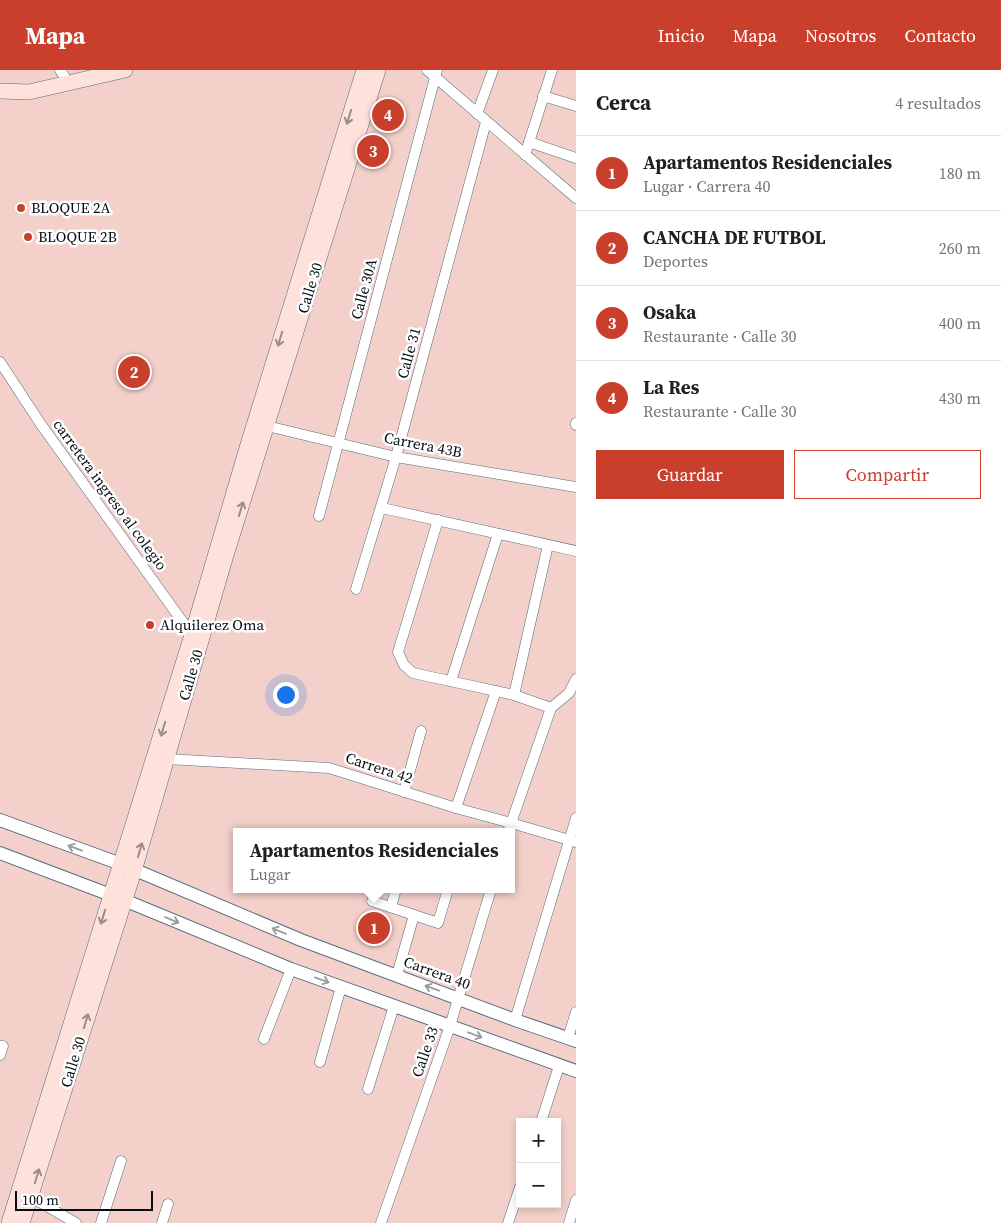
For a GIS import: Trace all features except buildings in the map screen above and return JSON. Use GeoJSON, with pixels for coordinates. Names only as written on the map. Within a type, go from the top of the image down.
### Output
{"type":"FeatureCollection","features":[{"type":"Feature","properties":{"kind":"main road"},"geometry":{"type":"LineString","coordinates":[[0,91],[29,92],[125,70]]}},
{"type":"Feature","properties":{"kind":"main road","name":"Calle 30"},"geometry":{"type":"LineString","coordinates":[[9,1223],[127,868],[166,758],[247,448],[364,70]]}},
{"type":"Feature","properties":{"kind":"main road","name":"Calle 30"},"geometry":{"type":"LineString","coordinates":[[127,868],[197,637],[266,426],[378,70]]}},
{"type":"Feature","properties":{"kind":"main road","name":"Calle 30"},"geometry":{"type":"LineString","coordinates":[[22,1223],[117,898]]}},
{"type":"Feature","properties":{"kind":"street"},"geometry":{"type":"LineString","coordinates":[[60,70],[69,83]]}},
{"type":"Feature","properties":{"kind":"street"},"geometry":{"type":"LineString","coordinates":[[427,70],[436,74],[476,114],[576,198]]}},
{"type":"Feature","properties":{"kind":"street"},"geometry":{"type":"LineString","coordinates":[[476,114],[493,70]]}},
{"type":"Feature","properties":{"kind":"street"},"geometry":{"type":"LineString","coordinates":[[525,155],[552,70]]}},
{"type":"Feature","properties":{"kind":"street","name":"Calle 30A"},"geometry":{"type":"LineString","coordinates":[[319,516],[436,74]]}},
{"type":"Feature","properties":{"kind":"street"},"geometry":{"type":"LineString","coordinates":[[543,96],[576,106]]}},
{"type":"Feature","properties":{"kind":"street","name":"Calle 31"},"geometry":{"type":"LineString","coordinates":[[356,589],[382,508],[486,122]]}},
{"type":"Feature","properties":{"kind":"street"},"geometry":{"type":"LineString","coordinates":[[529,142],[576,158]]}},
{"type":"Feature","properties":{"kind":"street","name":"carretera ingreso al colegio"},"geometry":{"type":"LineString","coordinates":[[0,362],[40,423],[197,637]]}},
{"type":"Feature","properties":{"kind":"street","name":"Carrera 43B"},"geometry":{"type":"LineString","coordinates":[[266,426],[396,457],[576,488]]}},
{"type":"Feature","properties":{"kind":"street"},"geometry":{"type":"LineString","coordinates":[[382,508],[576,551]]}},
{"type":"Feature","properties":{"kind":"street"},"geometry":{"type":"LineString","coordinates":[[438,520],[398,652],[404,665],[413,672],[514,695],[551,708]]}},
{"type":"Feature","properties":{"kind":"street"},"geometry":{"type":"LineString","coordinates":[[451,681],[498,534]]}},
{"type":"Feature","properties":{"kind":"street"},"geometry":{"type":"LineString","coordinates":[[514,695],[548,545]]}},
{"type":"Feature","properties":{"kind":"street"},"geometry":{"type":"LineString","coordinates":[[510,827],[551,708],[569,693],[576,678]]}},
{"type":"Feature","properties":{"kind":"street"},"geometry":{"type":"LineString","coordinates":[[456,808],[496,691]]}},
{"type":"Feature","properties":{"kind":"street"},"geometry":{"type":"LineString","coordinates":[[404,792],[421,731]]}},
{"type":"Feature","properties":{"kind":"street","name":"Carrera 42"},"geometry":{"type":"LineString","coordinates":[[166,758],[329,768],[510,827]]}},
{"type":"Feature","properties":{"kind":"street"},"geometry":{"type":"LineString","coordinates":[[515,1020],[572,841],[576,818]]}},
{"type":"Feature","properties":{"kind":"street","name":"Carrera 40"},"geometry":{"type":"LineString","coordinates":[[0,820],[127,868],[301,940],[572,1040]]}},
{"type":"Feature","properties":{"kind":"street","name":"Carrera 42"},"geometry":{"type":"LineString","coordinates":[[515,828],[572,841]]}},
{"type":"Feature","properties":{"kind":"street"},"geometry":{"type":"LineString","coordinates":[[0,853],[117,898],[291,969],[576,1071]]}},
{"type":"Feature","properties":{"kind":"street"},"geometry":{"type":"LineString","coordinates":[[391,908],[395,893]]}},
{"type":"Feature","properties":{"kind":"street"},"geometry":{"type":"LineString","coordinates":[[372,901],[438,923],[447,893]]}},
{"type":"Feature","properties":{"kind":"street","name":"Calle 33"},"geometry":{"type":"LineString","coordinates":[[381,1223],[450,1026],[490,893]]}},
{"type":"Feature","properties":{"kind":"street"},"geometry":{"type":"LineString","coordinates":[[397,975],[414,915]]}},
{"type":"Feature","properties":{"kind":"street"},"geometry":{"type":"LineString","coordinates":[[264,1039],[291,969]]}},
{"type":"Feature","properties":{"kind":"street"},"geometry":{"type":"LineString","coordinates":[[320,1062],[341,987]]}},
{"type":"Feature","properties":{"kind":"street"},"geometry":{"type":"LineString","coordinates":[[368,1088],[394,1006]]}},
{"type":"Feature","properties":{"kind":"street"},"geometry":{"type":"LineString","coordinates":[[572,1040],[576,1012]]}},
{"type":"Feature","properties":{"kind":"street"},"geometry":{"type":"LineString","coordinates":[[542,1118],[559,1066]]}},
{"type":"Feature","properties":{"kind":"street"},"geometry":{"type":"LineString","coordinates":[[101,1223],[121,1162]]}},
{"type":"Feature","properties":{"kind":"street"},"geometry":{"type":"LineString","coordinates":[[30,1197],[76,1223]]}},
{"type":"Feature","properties":{"kind":"street"},"geometry":{"type":"LineString","coordinates":[[508,1223],[516,1200]]}},
{"type":"Feature","properties":{"kind":"street"},"geometry":{"type":"LineString","coordinates":[[569,1223],[576,1200]]}},
{"type":"Feature","properties":{"kind":"street"},"geometry":{"type":"LineString","coordinates":[[162,1223],[168,1204]]}},
{"type":"Feature","properties":{"kind":"shaded area"},"geometry":{"type":"Polygon","coordinates":[[[0,70],[576,70],[576,1223],[0,1223],[0,70]]]}},
{"type":"Feature","properties":{"kind":"place","name":"La Res"},"geometry":{"type":"Point","coordinates":[388,115]}},
{"type":"Feature","properties":{"kind":"place","name":"Osaka"},"geometry":{"type":"Point","coordinates":[373,151]}},
{"type":"Feature","properties":{"kind":"place","name":"BLOQUE 2A"},"geometry":{"type":"Point","coordinates":[21,208]}},
{"type":"Feature","properties":{"kind":"place","name":"BLOQUE 2B"},"geometry":{"type":"Point","coordinates":[28,237]}},
{"type":"Feature","properties":{"kind":"place","name":"CANCHA DE FUTBOL"},"geometry":{"type":"Point","coordinates":[134,372]}},
{"type":"Feature","properties":{"kind":"place","name":"Alquilerez Oma"},"geometry":{"type":"Point","coordinates":[150,625]}},
{"type":"Feature","properties":{"kind":"place","name":"Apartamentos Residenciales"},"geometry":{"type":"Point","coordinates":[374,928]}}]}
